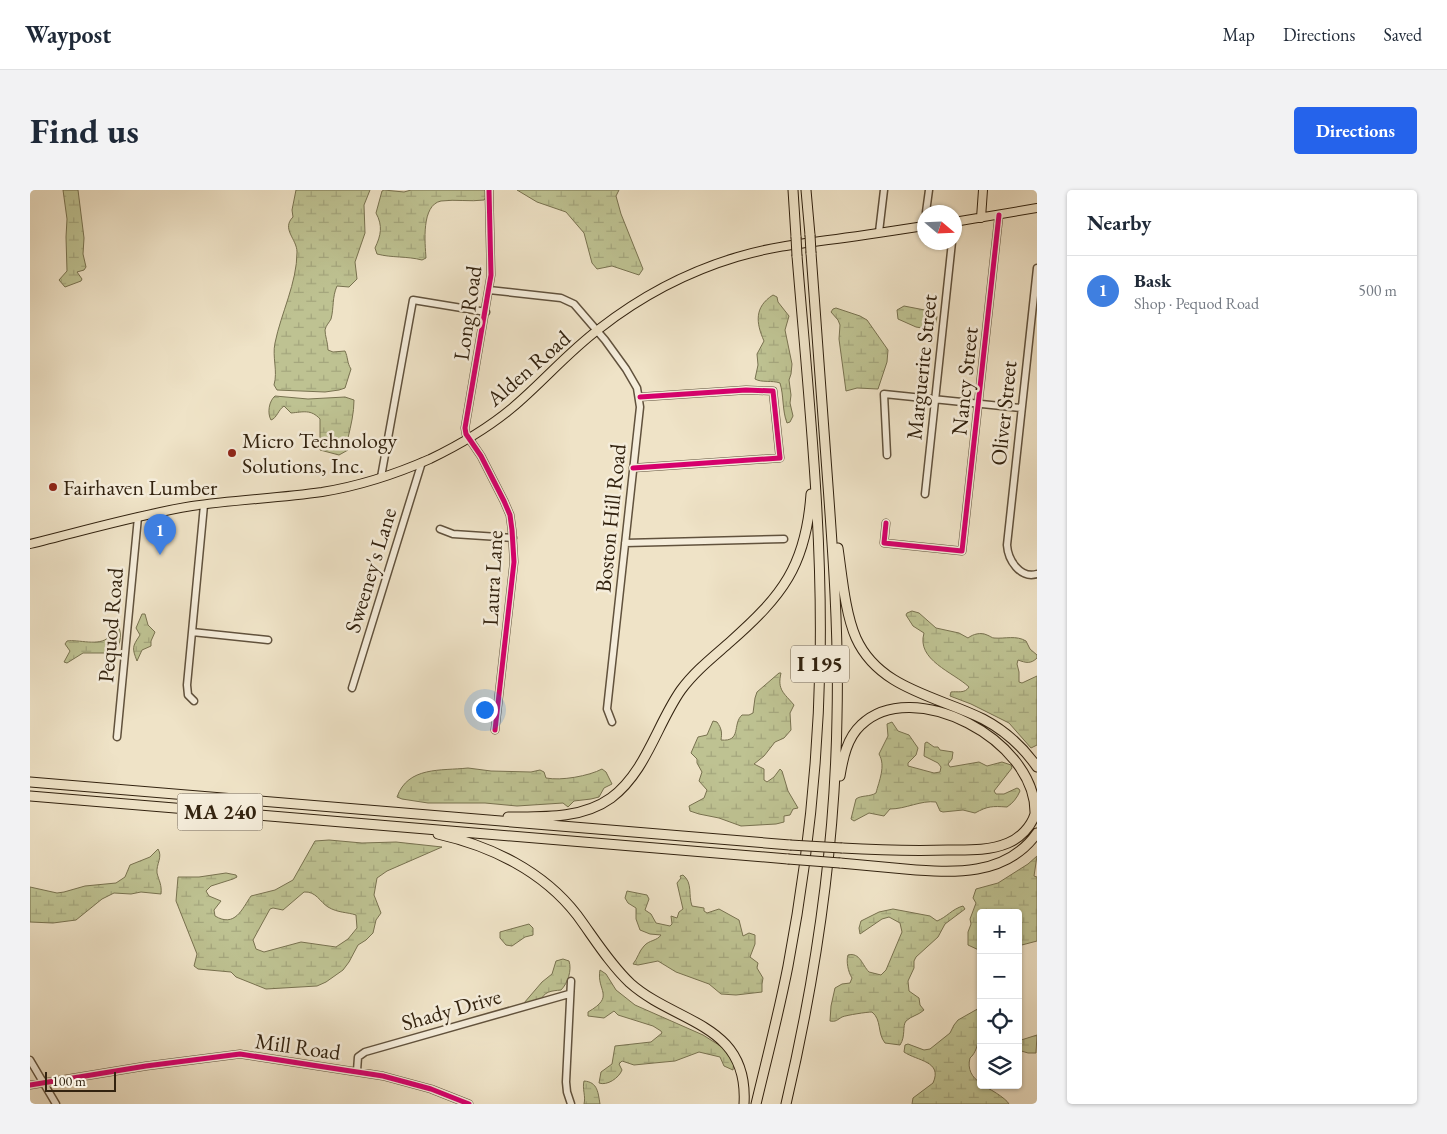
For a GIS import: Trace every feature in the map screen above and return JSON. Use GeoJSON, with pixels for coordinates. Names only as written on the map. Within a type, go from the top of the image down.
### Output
{"type":"FeatureCollection","features":[{"type":"Feature","properties":{"kind":"highway","name":"I 195"},"geometry":{"type":"LineString","coordinates":[[756,1104],[790,953],[806,851],[814,775],[819,691],[820,627],[817,522],[793,190]]}},
{"type":"Feature","properties":{"kind":"highway","name":"I 195"},"geometry":{"type":"LineString","coordinates":[[786,1104],[816,954],[826,891],[837,744],[838,666],[836,608],[806,190]]}},
{"type":"Feature","properties":{"kind":"highway"},"geometry":{"type":"LineString","coordinates":[[457,818],[568,815],[598,806],[623,788],[638,767],[670,707],[686,684],[705,664],[760,615],[774,600],[786,582],[797,562],[806,529],[813,461]]}},
{"type":"Feature","properties":{"kind":"highway"},"geometry":{"type":"LineString","coordinates":[[830,504],[851,622],[856,637],[867,656],[882,673],[894,681],[968,712],[994,726],[1017,743],[1037,766]]}},
{"type":"Feature","properties":{"kind":"highway"},"geometry":{"type":"LineString","coordinates":[[457,818],[790,845],[910,850],[975,850],[1003,845],[1023,833],[1034,818],[1037,800],[1033,780],[1027,766],[1014,750],[998,736],[977,724],[953,714],[928,708],[886,710],[872,716],[861,725],[848,744],[841,768],[831,834]]}},
{"type":"Feature","properties":{"kind":"highway","name":"MA 240"},"geometry":{"type":"LineString","coordinates":[[30,782],[457,818]]}},
{"type":"Feature","properties":{"kind":"highway","name":"MA 240"},"geometry":{"type":"LineString","coordinates":[[30,796],[409,828]]}},
{"type":"Feature","properties":{"kind":"highway"},"geometry":{"type":"LineString","coordinates":[[409,828],[936,872],[970,871],[991,866],[1012,856],[1030,842],[1037,833]]}},
{"type":"Feature","properties":{"kind":"highway"},"geometry":{"type":"LineString","coordinates":[[409,828],[482,847],[517,864],[554,890],[569,905],[611,962],[629,981],[655,1002],[705,1026],[722,1041],[734,1056],[742,1075],[744,1104]]}},
{"type":"Feature","properties":{"kind":"main road"},"geometry":{"type":"LineString","coordinates":[[981,218],[982,190]]}},
{"type":"Feature","properties":{"kind":"main road"},"geometry":{"type":"LineString","coordinates":[[962,221],[1037,208]]}},
{"type":"Feature","properties":{"kind":"main road","name":"Alden Road"},"geometry":{"type":"LineString","coordinates":[[30,544],[138,517],[204,505],[324,491],[381,477],[422,462],[468,439],[512,408],[597,330],[655,291],[682,278],[722,262],[752,253],[917,227]]}},
{"type":"Feature","properties":{"kind":"street","name":"Long Road"},"geometry":{"type":"LineString","coordinates":[[468,439],[465,428],[489,290],[491,252],[489,190]]}},
{"type":"Feature","properties":{"kind":"street"},"geometry":{"type":"LineString","coordinates":[[879,232],[884,190]]}},
{"type":"Feature","properties":{"kind":"street"},"geometry":{"type":"LineString","coordinates":[[927,205],[928,190]]}},
{"type":"Feature","properties":{"kind":"street","name":"Nancy Street"},"geometry":{"type":"LineString","coordinates":[[886,523],[884,543],[962,551],[999,215]]}},
{"type":"Feature","properties":{"kind":"street","name":"Marguerite Street"},"geometry":{"type":"LineString","coordinates":[[925,494],[951,250]]}},
{"type":"Feature","properties":{"kind":"street","name":"Oliver Street"},"geometry":{"type":"LineString","coordinates":[[1012,560],[1008,552],[1007,542],[1037,268]]}},
{"type":"Feature","properties":{"kind":"street"},"geometry":{"type":"LineString","coordinates":[[489,290],[566,299],[574,304],[597,330],[626,369],[640,397],[746,390],[773,391],[780,458],[634,468]]}},
{"type":"Feature","properties":{"kind":"street"},"geometry":{"type":"LineString","coordinates":[[381,477],[413,300],[486,312]]}},
{"type":"Feature","properties":{"kind":"street"},"geometry":{"type":"LineString","coordinates":[[887,455],[884,394],[1022,408]]}},
{"type":"Feature","properties":{"kind":"street","name":"Boston Hill Road"},"geometry":{"type":"LineString","coordinates":[[612,722],[609,717],[608,706],[640,397]]}},
{"type":"Feature","properties":{"kind":"street","name":"Laura Lane"},"geometry":{"type":"LineString","coordinates":[[468,439],[481,456],[504,501],[510,515],[513,538],[514,562],[495,730]]}},
{"type":"Feature","properties":{"kind":"street","name":"Sweeney's Lane"},"geometry":{"type":"LineString","coordinates":[[352,688],[422,462]]}},
{"type":"Feature","properties":{"kind":"street"},"geometry":{"type":"LineString","coordinates":[[194,700],[188,695],[187,688],[204,505]]}},
{"type":"Feature","properties":{"kind":"street","name":"Pequod Road"},"geometry":{"type":"LineString","coordinates":[[117,737],[138,517]]}},
{"type":"Feature","properties":{"kind":"street"},"geometry":{"type":"LineString","coordinates":[[440,529],[453,534],[513,538]]}},
{"type":"Feature","properties":{"kind":"street"},"geometry":{"type":"LineString","coordinates":[[625,543],[784,539]]}},
{"type":"Feature","properties":{"kind":"street"},"geometry":{"type":"LineString","coordinates":[[192,632],[268,640]]}},
{"type":"Feature","properties":{"kind":"street"},"geometry":{"type":"LineString","coordinates":[[571,981],[566,1082],[571,1104]]}},
{"type":"Feature","properties":{"kind":"street","name":"Shady Drive"},"geometry":{"type":"LineString","coordinates":[[357,1071],[358,1059],[364,1052],[569,994]]}},
{"type":"Feature","properties":{"kind":"street","name":"Mill Road"},"geometry":{"type":"LineString","coordinates":[[30,1085],[146,1066],[240,1054],[357,1071],[414,1084],[469,1104]]}},
{"type":"Feature","properties":{"kind":"street"},"geometry":{"type":"LineString","coordinates":[[30,1060],[56,1104]]}},
{"type":"Feature","properties":{"kind":"green space"},"geometry":{"type":"Polygon","coordinates":[[[63,190],[78,190],[84,238],[83,254],[86,267],[84,270],[77,272],[82,279],[81,281],[65,287],[59,280],[67,271],[67,219],[63,190]]]}},
{"type":"Feature","properties":{"kind":"green space"},"geometry":{"type":"Polygon","coordinates":[[[296,190],[370,190],[364,205],[365,233],[355,262],[357,279],[349,287],[337,286],[334,294],[331,319],[325,330],[328,350],[333,352],[345,351],[351,369],[345,388],[339,390],[325,392],[277,390],[274,385],[275,343],[292,287],[296,264],[297,252],[289,226],[293,217],[292,210],[296,190]]]}},
{"type":"Feature","properties":{"kind":"green space"},"geometry":{"type":"Polygon","coordinates":[[[411,190],[488,190],[488,194],[484,200],[441,201],[430,209],[425,234],[426,258],[422,260],[377,254],[375,248],[380,235],[380,226],[376,213],[382,191],[404,192],[411,190]]]}},
{"type":"Feature","properties":{"kind":"green space"},"geometry":{"type":"Polygon","coordinates":[[[517,190],[619,190],[616,196],[621,214],[643,269],[639,275],[612,266],[597,269],[592,263],[584,233],[566,212],[537,202],[517,190]]]}},
{"type":"Feature","properties":{"kind":"green space"},"geometry":{"type":"Polygon","coordinates":[[[773,295],[777,297],[778,302],[789,316],[785,330],[792,364],[789,380],[790,403],[793,416],[790,422],[787,423],[780,383],[755,379],[758,365],[757,354],[764,341],[759,328],[758,316],[762,305],[773,295]]]}},
{"type":"Feature","properties":{"kind":"green space"},"geometry":{"type":"Polygon","coordinates":[[[904,306],[935,312],[937,317],[934,330],[916,327],[898,319],[897,310],[904,306]]]}},
{"type":"Feature","properties":{"kind":"green space"},"geometry":{"type":"Polygon","coordinates":[[[836,308],[867,320],[888,350],[887,362],[878,389],[857,388],[846,391],[839,339],[840,325],[831,312],[836,308]]]}},
{"type":"Feature","properties":{"kind":"green space"},"geometry":{"type":"Polygon","coordinates":[[[275,396],[308,399],[345,397],[354,400],[348,450],[339,455],[320,450],[320,419],[313,414],[307,412],[291,413],[284,406],[275,418],[271,420],[269,407],[275,396]]]}},
{"type":"Feature","properties":{"kind":"green space"},"geometry":{"type":"Polygon","coordinates":[[[912,611],[919,613],[936,628],[959,633],[968,638],[982,634],[993,638],[1014,638],[1026,641],[1030,649],[1037,655],[1037,658],[1028,662],[1018,660],[1017,664],[1019,682],[1022,683],[1037,676],[1037,745],[1031,748],[1009,723],[950,696],[951,692],[963,691],[969,687],[937,664],[925,651],[924,633],[913,626],[906,615],[912,611]]]}},
{"type":"Feature","properties":{"kind":"green space"},"geometry":{"type":"Polygon","coordinates":[[[142,614],[145,614],[148,625],[155,632],[151,646],[142,650],[137,661],[134,648],[135,642],[140,635],[136,628],[142,614]]]}},
{"type":"Feature","properties":{"kind":"green space"},"geometry":{"type":"Polygon","coordinates":[[[116,627],[119,628],[120,637],[118,648],[114,653],[83,653],[67,663],[64,662],[70,651],[65,644],[67,641],[100,642],[110,636],[116,627]]]}},
{"type":"Feature","properties":{"kind":"green space"},"geometry":{"type":"Polygon","coordinates":[[[781,673],[780,683],[782,691],[794,705],[790,713],[791,730],[784,738],[775,742],[764,756],[754,764],[764,769],[764,780],[767,782],[780,769],[782,771],[788,791],[798,808],[793,809],[790,815],[784,816],[784,822],[741,826],[690,811],[689,806],[704,798],[707,790],[699,781],[702,772],[697,759],[691,753],[698,737],[707,735],[713,721],[717,722],[720,727],[721,740],[732,738],[742,715],[753,713],[757,692],[781,673]]]}},
{"type":"Feature","properties":{"kind":"green space"},"geometry":{"type":"Polygon","coordinates":[[[892,722],[898,731],[909,735],[918,748],[916,755],[908,763],[908,766],[934,773],[940,772],[941,767],[938,763],[924,756],[925,743],[927,742],[934,747],[938,747],[940,750],[953,752],[952,759],[948,764],[950,767],[979,762],[987,766],[1002,762],[1011,765],[1012,768],[994,791],[996,794],[1004,794],[1017,788],[1020,791],[1018,796],[1007,807],[990,807],[975,813],[963,810],[943,812],[940,811],[936,802],[930,802],[890,809],[884,816],[869,813],[854,821],[851,819],[856,799],[876,793],[882,768],[879,754],[888,736],[887,724],[892,722]]]}},
{"type":"Feature","properties":{"kind":"green space"},"geometry":{"type":"Polygon","coordinates":[[[468,768],[491,771],[531,772],[540,770],[544,772],[546,778],[559,779],[583,776],[602,769],[606,772],[612,784],[604,788],[599,797],[574,801],[568,807],[563,803],[517,806],[485,803],[428,803],[397,797],[402,787],[417,775],[437,770],[468,768]]]}},
{"type":"Feature","properties":{"kind":"green space"},"geometry":{"type":"Polygon","coordinates":[[[315,841],[396,842],[442,847],[387,871],[377,878],[374,895],[381,913],[376,920],[373,933],[358,945],[343,970],[326,982],[317,986],[266,989],[236,977],[231,972],[198,969],[194,966],[197,954],[176,901],[178,877],[199,877],[226,873],[236,875],[237,877],[211,886],[206,891],[209,896],[221,901],[214,910],[215,916],[228,920],[241,911],[251,896],[275,890],[293,880],[315,841]],[[304,892],[283,910],[270,909],[253,940],[256,949],[264,952],[301,942],[336,947],[348,939],[357,928],[356,915],[332,909],[315,895],[304,892]]]}},
{"type":"Feature","properties":{"kind":"green space"},"geometry":{"type":"Polygon","coordinates":[[[158,849],[160,858],[157,873],[161,894],[141,892],[131,894],[114,893],[102,899],[76,920],[53,923],[30,922],[30,887],[57,893],[85,886],[116,883],[125,877],[130,865],[150,857],[158,849]]]}},
{"type":"Feature","properties":{"kind":"green space"},"geometry":{"type":"Polygon","coordinates":[[[1037,856],[1034,876],[1037,877],[1037,941],[1022,945],[1022,909],[977,909],[977,949],[968,945],[970,919],[976,903],[973,898],[976,889],[998,883],[1037,856]]]}},
{"type":"Feature","properties":{"kind":"green space"},"geometry":{"type":"Polygon","coordinates":[[[683,875],[689,885],[692,906],[704,908],[704,911],[707,913],[719,909],[739,920],[743,936],[749,933],[755,935],[755,944],[750,957],[758,963],[757,968],[763,978],[762,992],[736,995],[721,994],[709,984],[676,972],[658,961],[638,965],[633,964],[644,946],[661,935],[650,934],[640,930],[636,919],[636,908],[628,903],[625,898],[627,891],[647,895],[649,899],[645,910],[651,914],[656,923],[670,926],[672,924],[671,916],[677,918],[679,912],[683,909],[677,883],[681,878],[680,876],[683,875]]]}},
{"type":"Feature","properties":{"kind":"green space"},"geometry":{"type":"Polygon","coordinates":[[[963,906],[965,909],[945,924],[938,937],[914,961],[914,968],[908,981],[909,991],[919,998],[920,1005],[924,1010],[906,1021],[900,1045],[885,1043],[877,1019],[872,1012],[848,1015],[835,1021],[830,1021],[835,988],[842,984],[850,983],[852,978],[849,973],[848,955],[858,957],[869,972],[881,975],[886,970],[902,932],[900,923],[889,917],[882,919],[860,934],[861,921],[879,912],[893,909],[930,916],[937,921],[963,906]]]}},
{"type":"Feature","properties":{"kind":"green space"},"geometry":{"type":"Polygon","coordinates":[[[529,924],[533,928],[533,935],[525,937],[512,946],[506,945],[500,938],[500,932],[529,924]]]}},
{"type":"Feature","properties":{"kind":"green space"},"geometry":{"type":"Polygon","coordinates":[[[563,959],[569,961],[570,968],[566,984],[561,990],[551,991],[540,1002],[524,1005],[542,982],[552,974],[556,961],[563,959]]]}},
{"type":"Feature","properties":{"kind":"green space"},"geometry":{"type":"Polygon","coordinates":[[[600,970],[606,974],[616,990],[635,1005],[703,1035],[722,1047],[734,1060],[733,1070],[724,1066],[720,1057],[699,1052],[675,1061],[634,1065],[622,1061],[619,1064],[622,1070],[618,1076],[612,1081],[599,1083],[601,1072],[612,1064],[615,1046],[651,1042],[662,1033],[653,1026],[618,1015],[614,1011],[604,1018],[588,1016],[588,1012],[601,1002],[603,997],[599,977],[600,970]]]}},
{"type":"Feature","properties":{"kind":"green space"},"geometry":{"type":"Polygon","coordinates":[[[977,1009],[977,1045],[974,1054],[970,1058],[970,1069],[977,1080],[977,1089],[992,1090],[1009,1104],[912,1104],[913,1098],[933,1083],[935,1070],[927,1063],[904,1052],[905,1045],[908,1044],[924,1050],[930,1049],[950,1033],[958,1020],[977,1009]]]}},
{"type":"Feature","properties":{"kind":"green space"},"geometry":{"type":"Polygon","coordinates":[[[1037,1035],[1036,1053],[1022,1051],[1022,1040],[1037,1035]]]}},
{"type":"Feature","properties":{"kind":"green space"},"geometry":{"type":"Polygon","coordinates":[[[584,1081],[595,1086],[600,1104],[584,1104],[584,1081]]]}},
{"type":"Feature","properties":{"kind":"cycle path"},"geometry":{"type":"LineString","coordinates":[[489,190],[491,275],[465,428],[466,434],[481,456],[504,501],[510,515],[512,530],[514,562],[495,730]]}},
{"type":"Feature","properties":{"kind":"cycle path"},"geometry":{"type":"LineString","coordinates":[[886,523],[884,543],[962,551],[999,215]]}},
{"type":"Feature","properties":{"kind":"cycle path"},"geometry":{"type":"LineString","coordinates":[[633,468],[780,458],[773,391],[746,390],[640,397]]}},
{"type":"Feature","properties":{"kind":"cycle path"},"geometry":{"type":"LineString","coordinates":[[30,1085],[146,1066],[240,1054],[383,1076],[431,1089],[469,1104]]}},
{"type":"Feature","properties":{"kind":"place","name":"Micro Technology Solutions, Inc."},"geometry":{"type":"Point","coordinates":[232,453]}},
{"type":"Feature","properties":{"kind":"place","name":"Fairhaven Lumber"},"geometry":{"type":"Point","coordinates":[53,487]}},
{"type":"Feature","properties":{"kind":"place","name":"Bask"},"geometry":{"type":"Point","coordinates":[160,555]}}]}
